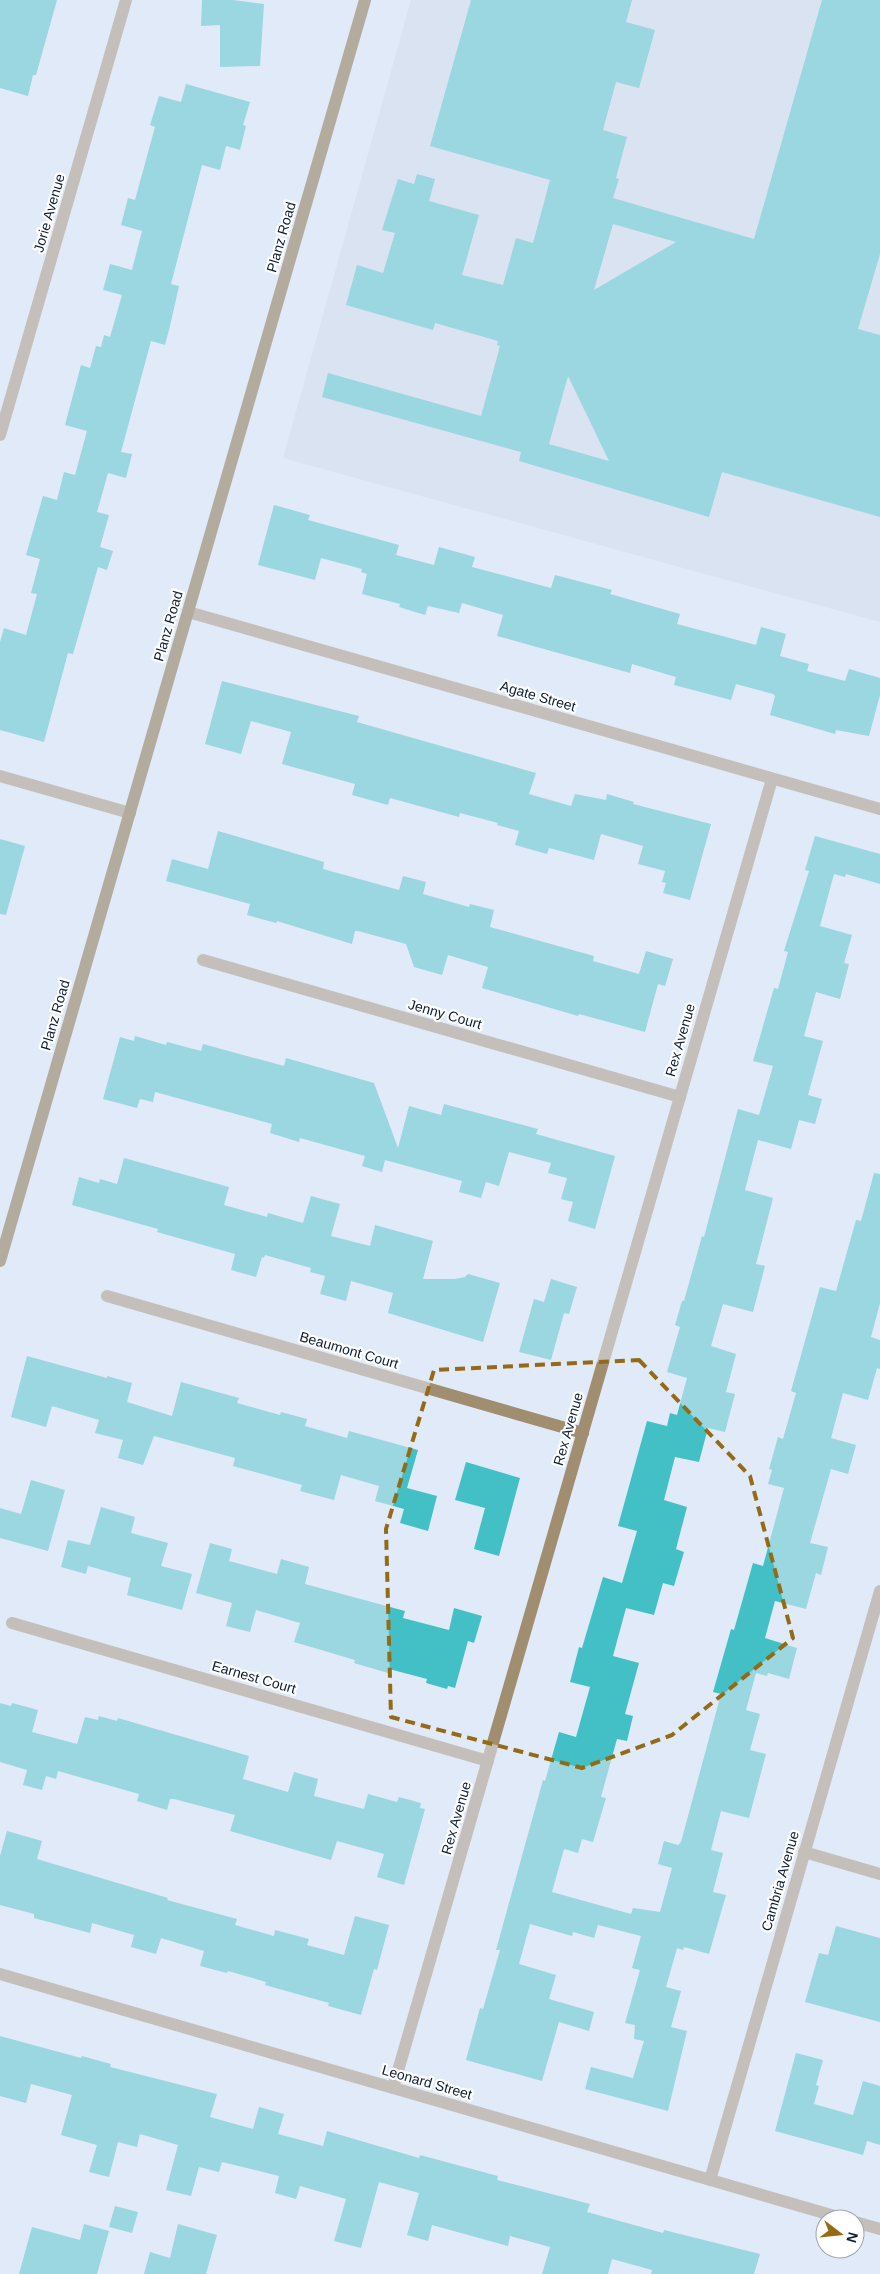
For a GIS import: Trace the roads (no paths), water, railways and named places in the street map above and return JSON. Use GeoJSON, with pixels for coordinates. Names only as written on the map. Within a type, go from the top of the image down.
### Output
{"type":"FeatureCollection","features":[{"type":"Feature","properties":{"kind":"street","name":"Jorie Avenue"},"geometry":{"type":"LineString","coordinates":[[0,435],[126,0]]}},
{"type":"Feature","properties":{"kind":"street","name":"Planz Road"},"geometry":{"type":"LineString","coordinates":[[0,1261],[365,0]]}},
{"type":"Feature","properties":{"kind":"street","name":"Agate Street"},"geometry":{"type":"LineString","coordinates":[[188,612],[880,809]]}},
{"type":"Feature","properties":{"kind":"street"},"geometry":{"type":"LineString","coordinates":[[0,776],[130,813]]}},
{"type":"Feature","properties":{"kind":"street","name":"Rex Avenue"},"geometry":{"type":"LineString","coordinates":[[393,2088],[772,779]]}},
{"type":"Feature","properties":{"kind":"street","name":"Jenny Court"},"geometry":{"type":"LineString","coordinates":[[202,960],[680,1097]]}},
{"type":"Feature","properties":{"kind":"street","name":"Beaumont Court"},"geometry":{"type":"LineString","coordinates":[[107,1296],[583,1433]]}},
{"type":"Feature","properties":{"kind":"street","name":"Cambria Avenue"},"geometry":{"type":"LineString","coordinates":[[710,2180],[880,1591]]}},
{"type":"Feature","properties":{"kind":"street","name":"Earnest Court"},"geometry":{"type":"LineString","coordinates":[[12,1623],[488,1761]]}},
{"type":"Feature","properties":{"kind":"street"},"geometry":{"type":"LineString","coordinates":[[804,1852],[880,1874]]}},
{"type":"Feature","properties":{"kind":"street","name":"Leonard Street"},"geometry":{"type":"LineString","coordinates":[[0,1974],[815,2210]]}},
{"type":"Feature","properties":{"kind":"street"},"geometry":{"type":"LineString","coordinates":[[865,2225],[880,2229]]}}]}
